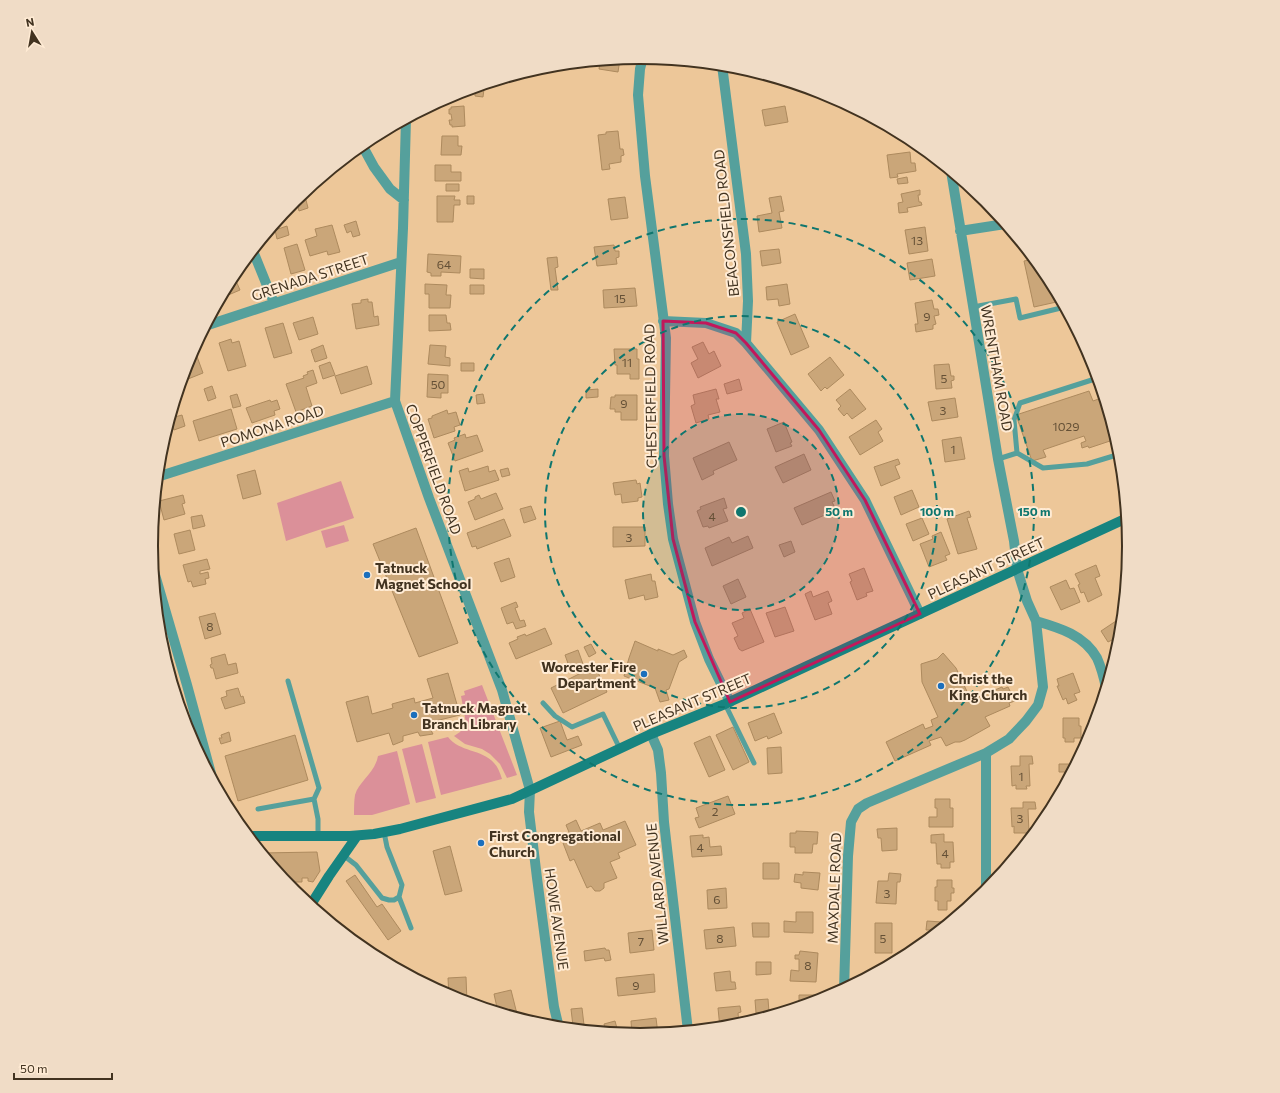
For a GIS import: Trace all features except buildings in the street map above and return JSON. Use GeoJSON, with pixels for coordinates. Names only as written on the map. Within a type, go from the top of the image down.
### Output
{"type":"FeatureCollection","features":[{"type":"Feature","properties":{"kind":"main road","name":"PLEASANT STREET"},"geometry":{"type":"LineString","coordinates":[[254,836],[357,836],[384,832],[502,802],[651,734],[727,703],[1121,521]]}},
{"type":"Feature","properties":{"kind":"main road"},"geometry":{"type":"LineString","coordinates":[[313,901],[357,836]]}},
{"type":"Feature","properties":{"kind":"street","name":"CHESTERFIELD ROAD"},"geometry":{"type":"LineString","coordinates":[[641,64],[638,95],[645,176],[666,338],[664,456],[668,504],[673,540],[695,622],[727,703]]}},
{"type":"Feature","properties":{"kind":"street","name":"BEACONSFIELD ROAD"},"geometry":{"type":"LineString","coordinates":[[723,71],[746,254],[748,301],[746,343]]}},
{"type":"Feature","properties":{"kind":"street","name":"COPPERFIELD ROAD"},"geometry":{"type":"LineString","coordinates":[[406,125],[395,401],[431,504],[502,690],[530,790]]}},
{"type":"Feature","properties":{"kind":"street"},"geometry":{"type":"LineString","coordinates":[[365,150],[374,167],[390,190],[404,200]]}},
{"type":"Feature","properties":{"kind":"street","name":"WRENTHAM ROAD"},"geometry":{"type":"LineString","coordinates":[[952,179],[998,459],[1014,541],[1017,569],[1027,601],[1036,621]]}},
{"type":"Feature","properties":{"kind":"street"},"geometry":{"type":"LineString","coordinates":[[960,231],[1000,225]]}},
{"type":"Feature","properties":{"kind":"street"},"geometry":{"type":"LineString","coordinates":[[255,256],[274,304]]}},
{"type":"Feature","properties":{"kind":"street","name":"GRENADA STREET"},"geometry":{"type":"LineString","coordinates":[[212,324],[401,262]]}},
{"type":"Feature","properties":{"kind":"street"},"geometry":{"type":"LineString","coordinates":[[663,321],[706,323],[736,333],[746,343],[819,430],[865,500],[920,614]]}},
{"type":"Feature","properties":{"kind":"street","name":"POMONA ROAD"},"geometry":{"type":"LineString","coordinates":[[163,475],[395,401]]}},
{"type":"Feature","properties":{"kind":"street"},"geometry":{"type":"LineString","coordinates":[[161,594],[208,761]]}},
{"type":"Feature","properties":{"kind":"street"},"geometry":{"type":"LineString","coordinates":[[1036,621],[1073,634],[1086,645],[1097,658],[1103,680]]}},
{"type":"Feature","properties":{"kind":"street","name":"MAXDALE ROAD"},"geometry":{"type":"LineString","coordinates":[[844,983],[848,856],[851,822],[858,809],[867,803],[986,753],[1009,739],[1026,722],[1038,705],[1043,687],[1036,621]]}},
{"type":"Feature","properties":{"kind":"street","name":"WILLARD AVENUE"},"geometry":{"type":"LineString","coordinates":[[651,734],[658,750],[661,774],[664,822],[687,1027]]}},
{"type":"Feature","properties":{"kind":"street"},"geometry":{"type":"LineString","coordinates":[[986,753],[986,883]]}},
{"type":"Feature","properties":{"kind":"street","name":"HOWE AVENUE"},"geometry":{"type":"LineString","coordinates":[[530,790],[529,812],[554,1007],[558,1022]]}},
{"type":"Feature","properties":{"kind":"lane"},"geometry":{"type":"LineString","coordinates":[[973,307],[1016,299],[1020,318],[1060,308]]}},
{"type":"Feature","properties":{"kind":"lane"},"geometry":{"type":"LineString","coordinates":[[1017,453],[1014,420],[1020,403],[1093,380]]}},
{"type":"Feature","properties":{"kind":"lane"},"geometry":{"type":"LineString","coordinates":[[998,459],[1017,453],[1043,468],[1087,464],[1114,456]]}},
{"type":"Feature","properties":{"kind":"lane"},"geometry":{"type":"LineString","coordinates":[[288,681],[319,788],[314,799],[318,819],[318,836]]}},
{"type":"Feature","properties":{"kind":"lane"},"geometry":{"type":"LineString","coordinates":[[543,703],[555,716],[572,727],[603,714],[620,749]]}},
{"type":"Feature","properties":{"kind":"lane"},"geometry":{"type":"LineString","coordinates":[[727,703],[754,763]]}},
{"type":"Feature","properties":{"kind":"lane"},"geometry":{"type":"LineString","coordinates":[[258,809],[314,799]]}},
{"type":"Feature","properties":{"kind":"lane"},"geometry":{"type":"LineString","coordinates":[[343,855],[356,865],[382,898],[394,900],[398,897],[402,885],[387,846],[384,832]]}},
{"type":"Feature","properties":{"kind":"lane"},"geometry":{"type":"LineString","coordinates":[[398,897],[412,928]]}},
{"type":"Feature","properties":{"kind":"highlighted area"},"geometry":{"type":"Polygon","coordinates":[[[663,321],[706,323],[736,333],[746,343],[819,430],[865,500],[920,614],[730,702],[695,622],[673,539],[664,456],[663,321]]]}},
{"type":"Feature","properties":{"kind":"shaded area"},"geometry":{"type":"Polygon","coordinates":[[[341,481],[354,518],[286,541],[277,503],[341,481]]]}},
{"type":"Feature","properties":{"kind":"shaded area"},"geometry":{"type":"Polygon","coordinates":[[[344,525],[349,541],[326,548],[321,531],[344,525]]]}},
{"type":"Feature","properties":{"kind":"shaded area"},"geometry":{"type":"Polygon","coordinates":[[[482,685],[517,775],[507,778],[500,764],[490,754],[482,749],[465,744],[454,736],[460,732],[466,723],[461,696],[465,695],[464,691],[482,685]]]}},
{"type":"Feature","properties":{"kind":"shaded area"},"geometry":{"type":"Polygon","coordinates":[[[448,737],[458,745],[489,758],[497,766],[502,779],[441,795],[428,742],[448,737]]]}},
{"type":"Feature","properties":{"kind":"shaded area"},"geometry":{"type":"Polygon","coordinates":[[[422,744],[436,798],[416,803],[402,749],[422,744]]]}},
{"type":"Feature","properties":{"kind":"shaded area"},"geometry":{"type":"Polygon","coordinates":[[[397,751],[410,804],[372,815],[354,815],[355,795],[357,790],[374,767],[378,756],[397,751]]]}},
{"type":"Feature","properties":{"kind":"place","name":"Tatnuck Magnet School"},"geometry":{"type":"Point","coordinates":[367,575]}},
{"type":"Feature","properties":{"kind":"place","name":"Worcester Fire Department"},"geometry":{"type":"Point","coordinates":[644,674]}},
{"type":"Feature","properties":{"kind":"place","name":"Christ the King Church"},"geometry":{"type":"Point","coordinates":[941,686]}},
{"type":"Feature","properties":{"kind":"place","name":"Tatnuck Magnet Branch Library"},"geometry":{"type":"Point","coordinates":[414,715]}},
{"type":"Feature","properties":{"kind":"place","name":"First Congregational Church"},"geometry":{"type":"Point","coordinates":[481,843]}}]}
